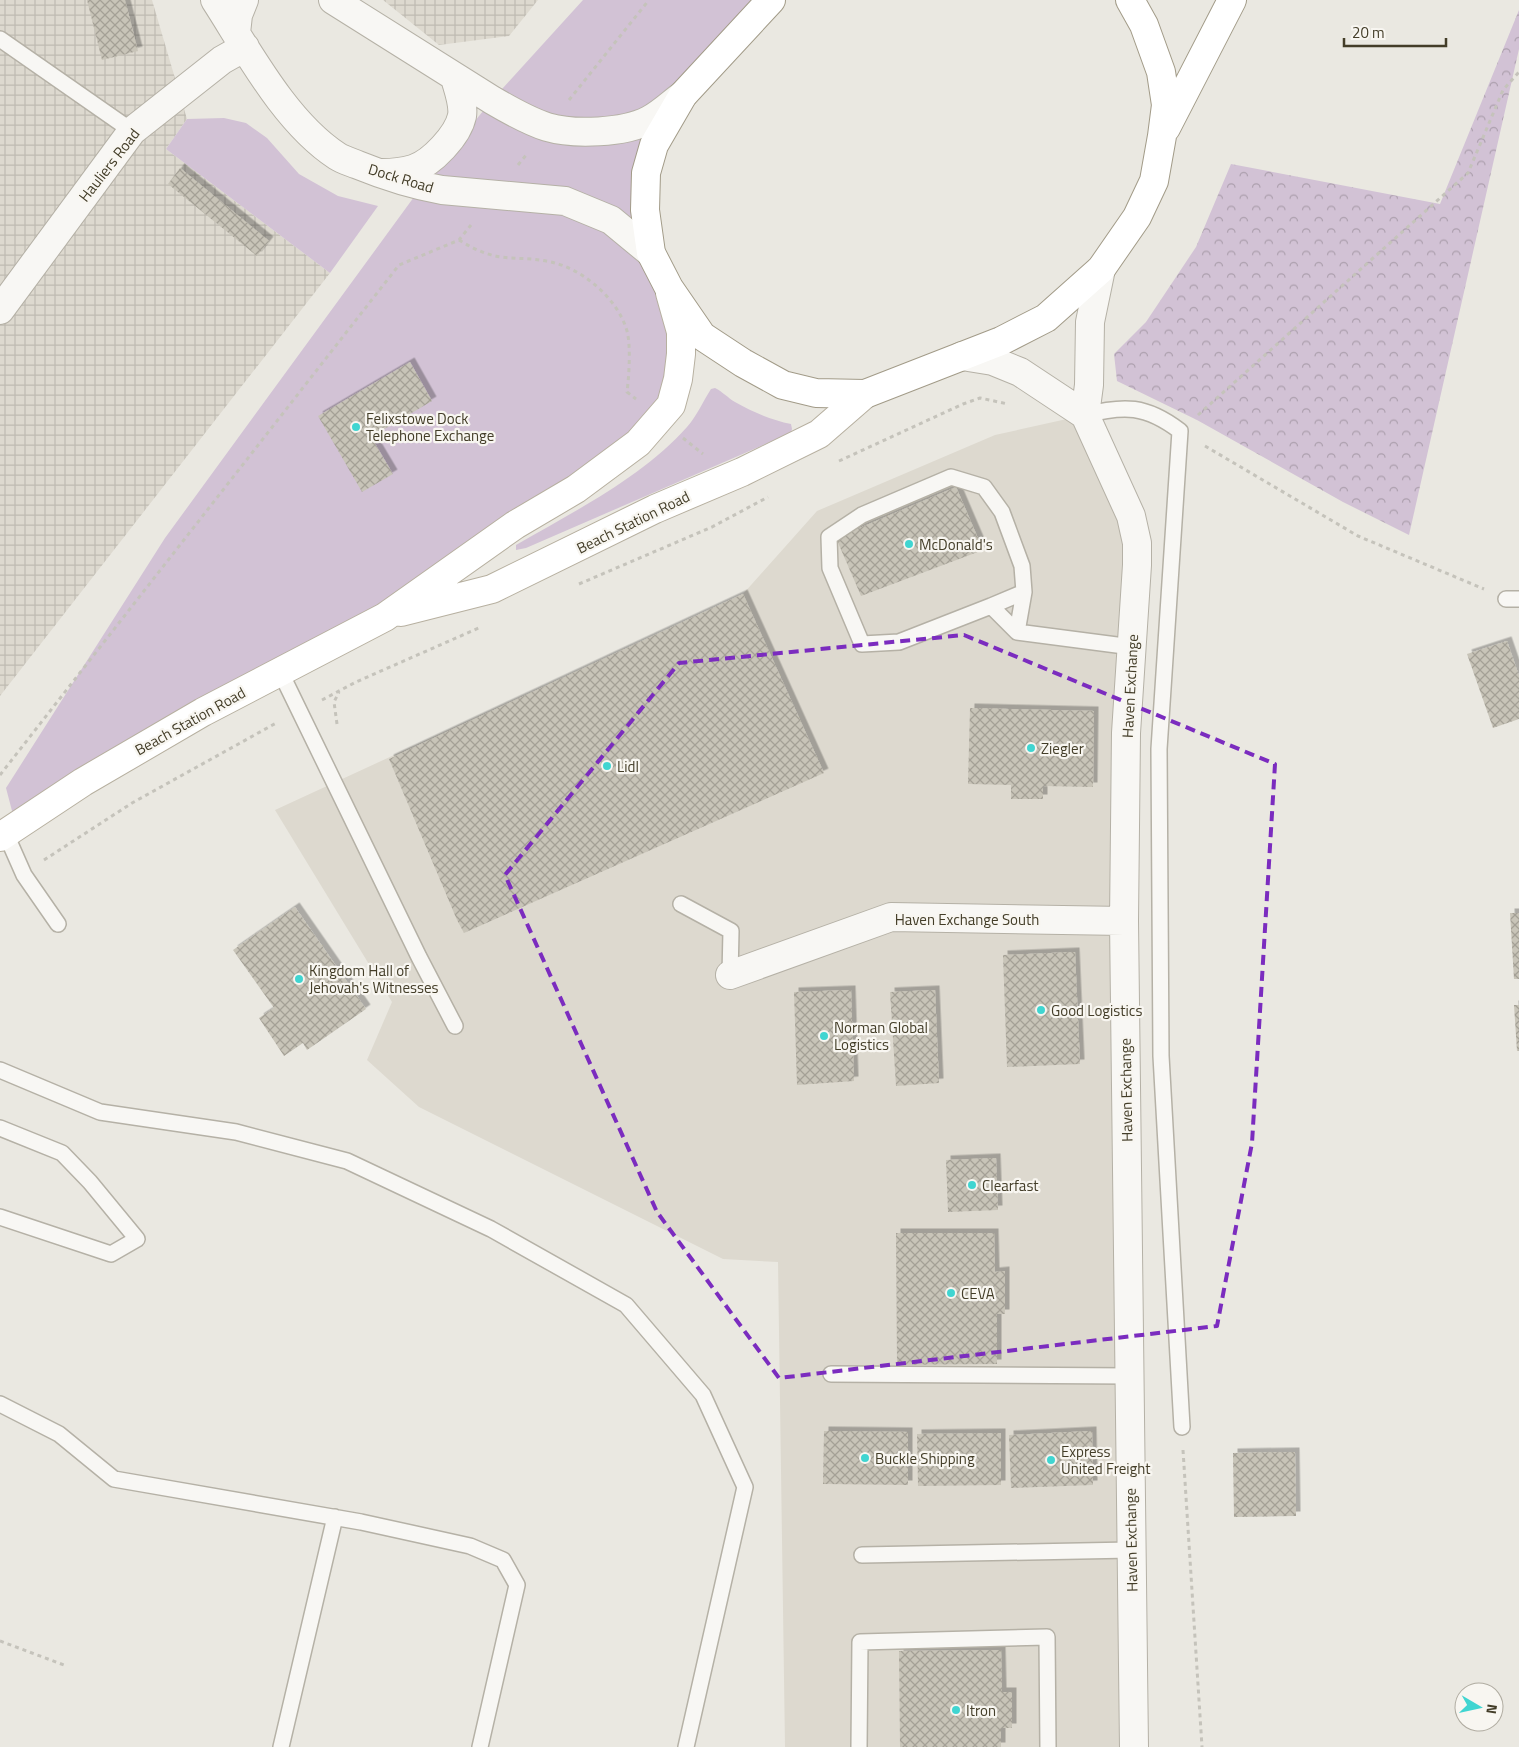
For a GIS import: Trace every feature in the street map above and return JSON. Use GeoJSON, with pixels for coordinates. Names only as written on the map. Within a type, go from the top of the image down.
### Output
{"type":"FeatureCollection","features":[{"type":"Feature","properties":{"kind":"main road"},"geometry":{"type":"LineString","coordinates":[[771,0],[683,95],[654,145],[646,173],[645,210],[651,253],[669,288],[702,336],[743,364],[783,385],[816,393],[865,394],[1001,341],[1046,318],[1101,269],[1137,217],[1154,181],[1166,105],[1161,72],[1144,25],[1130,0]]}},
{"type":"Feature","properties":{"kind":"main road"},"geometry":{"type":"LineString","coordinates":[[1162,136],[1232,0]]}},
{"type":"Feature","properties":{"kind":"main road","name":"Beach Station Road"},"geometry":{"type":"LineString","coordinates":[[2,834],[83,782],[203,712],[385,616],[515,525],[576,489],[638,444],[671,405],[678,379],[681,332],[669,288]]}},
{"type":"Feature","properties":{"kind":"main road","name":"Beach Station Road"},"geometry":{"type":"LineString","coordinates":[[385,616],[492,589],[655,509],[716,483],[819,434],[865,394]]}},
{"type":"Feature","properties":{"kind":"street","name":"Dock Road"},"geometry":{"type":"LineString","coordinates":[[215,0],[271,87],[303,129],[337,156],[378,173],[442,190],[565,201],[611,220],[651,253]]}},
{"type":"Feature","properties":{"kind":"street"},"geometry":{"type":"LineString","coordinates":[[241,40],[238,15],[244,0]]}},
{"type":"Feature","properties":{"kind":"street"},"geometry":{"type":"LineString","coordinates":[[333,0],[455,78],[514,113],[548,127],[578,131],[613,131],[649,120],[683,95]]}},
{"type":"Feature","properties":{"kind":"street","name":"Hauliers Road"},"geometry":{"type":"LineString","coordinates":[[0,310],[132,131],[222,60],[241,40]]}},
{"type":"Feature","properties":{"kind":"street"},"geometry":{"type":"LineString","coordinates":[[378,173],[414,169],[430,159],[447,144],[457,129],[462,115],[461,100],[455,78]]}},
{"type":"Feature","properties":{"kind":"street"},"geometry":{"type":"LineString","coordinates":[[962,356],[993,361],[1020,372],[1085,415],[1089,385],[1090,322],[1101,269]]}},
{"type":"Feature","properties":{"kind":"street","name":"Haven Exchange"},"geometry":{"type":"LineString","coordinates":[[1085,415],[1130,516],[1137,543],[1126,733],[1124,920],[1134,1747]]}},
{"type":"Feature","properties":{"kind":"street","name":"Haven Exchange South"},"geometry":{"type":"LineString","coordinates":[[730,975],[891,917],[1124,920]]}},
{"type":"Feature","properties":{"kind":"lane"},"geometry":{"type":"LineString","coordinates":[[0,39],[132,131]]}},
{"type":"Feature","properties":{"kind":"lane"},"geometry":{"type":"LineString","coordinates":[[1085,415],[1109,408],[1129,408],[1162,417],[1180,431],[1159,749],[1162,1056],[1182,1427]]}},
{"type":"Feature","properties":{"kind":"lane"},"geometry":{"type":"LineString","coordinates":[[1017,632],[1024,592],[1022,566],[1002,512],[984,487],[951,477],[862,515],[829,536],[830,568],[862,644],[899,642],[1024,592]]}},
{"type":"Feature","properties":{"kind":"lane"},"geometry":{"type":"LineString","coordinates":[[991,606],[1017,632],[1132,648]]}},
{"type":"Feature","properties":{"kind":"lane"},"geometry":{"type":"LineString","coordinates":[[280,671],[419,957],[455,1026]]}},
{"type":"Feature","properties":{"kind":"lane"},"geometry":{"type":"LineString","coordinates":[[2,834],[24,876],[58,924]]}},
{"type":"Feature","properties":{"kind":"lane"},"geometry":{"type":"LineString","coordinates":[[681,904],[731,930],[730,975]]}},
{"type":"Feature","properties":{"kind":"lane"},"geometry":{"type":"LineString","coordinates":[[0,1070],[100,1112],[236,1132],[347,1161],[491,1229],[626,1305],[703,1395],[745,1487],[686,1747]]}},
{"type":"Feature","properties":{"kind":"lane"},"geometry":{"type":"LineString","coordinates":[[0,1128],[62,1153],[90,1182],[137,1239],[111,1254],[0,1217]]}},
{"type":"Feature","properties":{"kind":"lane"},"geometry":{"type":"LineString","coordinates":[[832,1374],[1129,1376]]}},
{"type":"Feature","properties":{"kind":"lane"},"geometry":{"type":"LineString","coordinates":[[0,1404],[59,1434],[114,1479],[335,1517],[470,1546],[503,1560],[517,1585],[480,1747]]}},
{"type":"Feature","properties":{"kind":"lane"},"geometry":{"type":"LineString","coordinates":[[281,1747],[335,1517]]}},
{"type":"Feature","properties":{"kind":"lane"},"geometry":{"type":"LineString","coordinates":[[862,1555],[1131,1550]]}},
{"type":"Feature","properties":{"kind":"lane"},"geometry":{"type":"LineString","coordinates":[[859,1747],[860,1642],[1047,1637],[1048,1747]]}},
{"type":"Feature","properties":{"kind":"path"},"geometry":{"type":"LineString","coordinates":[[1512,599],[1358,536],[1180,431],[1468,173],[1503,90],[1519,72]]}},
{"type":"Feature","properties":{"kind":"path"},"geometry":{"type":"LineString","coordinates":[[0,775],[399,265],[460,240],[485,253],[500,257],[552,262],[581,275],[595,284],[615,307],[627,332],[629,374],[627,392],[705,456],[730,517],[771,496]]}},
{"type":"Feature","properties":{"kind":"path"},"geometry":{"type":"LineString","coordinates":[[836,463],[962,404],[980,398],[1013,406]]}},
{"type":"Feature","properties":{"kind":"path"},"geometry":{"type":"LineString","coordinates":[[24,876],[50,856],[132,803],[261,730]]}},
{"type":"Feature","properties":{"kind":"path"},"geometry":{"type":"LineString","coordinates":[[1182,1427],[1202,1747]]}},
{"type":"Feature","properties":{"kind":"path"},"geometry":{"type":"LineString","coordinates":[[0,1641],[64,1665]]}},
{"type":"Feature","properties":{"kind":"highlighted area"},"geometry":{"type":"Polygon","coordinates":[[[964,635],[1275,764],[1252,1143],[1217,1326],[779,1378],[657,1212],[505,875],[679,663],[964,635]]]}},
{"type":"Feature","properties":{"kind":"shaded area"},"geometry":{"type":"Polygon","coordinates":[[[0,0],[152,0],[187,119],[166,149],[330,273],[0,696],[0,0]]]}},
{"type":"Feature","properties":{"kind":"shaded area"},"geometry":{"type":"Polygon","coordinates":[[[383,0],[538,0],[509,36],[439,45],[383,0]]]}},
{"type":"Feature","properties":{"kind":"shaded area"},"geometry":{"type":"Polygon","coordinates":[[[1085,415],[1131,516],[1134,1747],[785,1747],[778,1262],[723,1259],[419,1107],[367,1060],[392,1002],[275,810],[743,594],[817,511],[995,435],[1085,415]]]}},
{"type":"Feature","properties":{"kind":"green space"},"geometry":{"type":"Polygon","coordinates":[[[583,0],[771,0],[683,95],[646,173],[669,288],[671,405],[576,489],[16,826],[6,788],[165,538],[422,186],[492,100],[583,0]]]}},
{"type":"Feature","properties":{"kind":"green space"},"geometry":{"type":"Polygon","coordinates":[[[1519,10],[1519,49],[1409,535],[1343,502],[1197,420],[1117,381],[1114,354],[1146,322],[1196,247],[1231,164],[1440,204],[1519,10]]]}},
{"type":"Feature","properties":{"kind":"green space"},"geometry":{"type":"Polygon","coordinates":[[[224,118],[246,123],[267,138],[299,174],[338,196],[378,206],[330,273],[166,149],[187,119],[224,118]]]}},
{"type":"Feature","properties":{"kind":"green space"},"geometry":{"type":"Polygon","coordinates":[[[715,388],[748,409],[769,418],[791,424],[791,433],[526,548],[516,550],[516,545],[584,506],[629,478],[650,462],[691,423],[711,389],[715,388]]]}},
{"type":"Feature","properties":{"kind":"building"},"geometry":{"type":"Polygon","coordinates":[[[87,0],[125,0],[138,51],[102,60],[87,0]]]}},
{"type":"Feature","properties":{"kind":"building"},"geometry":{"type":"Polygon","coordinates":[[[180,168],[269,241],[257,256],[168,184],[180,168]]]}},
{"type":"Feature","properties":{"kind":"building","name":"Felixstowe Dock Telephone Exchange"},"geometry":{"type":"Polygon","coordinates":[[[410,362],[432,401],[371,437],[393,474],[362,492],[318,416],[410,362]]]}},
{"type":"Feature","properties":{"kind":"building","name":"McDonald's"},"geometry":{"type":"Polygon","coordinates":[[[956,487],[983,550],[861,596],[836,538],[956,487]]]}},
{"type":"Feature","properties":{"kind":"building","name":"Lidl"},"geometry":{"type":"Polygon","coordinates":[[[743,594],[824,773],[464,933],[389,759],[743,594]]]}},
{"type":"Feature","properties":{"kind":"building"},"geometry":{"type":"Polygon","coordinates":[[[1507,641],[1519,676],[1519,719],[1493,728],[1467,654],[1507,641]]]}},
{"type":"Feature","properties":{"kind":"building","name":"Ziegler"},"geometry":{"type":"Polygon","coordinates":[[[970,708],[1094,711],[1093,787],[1043,786],[1043,799],[1011,799],[1011,785],[968,784],[970,708]]]}},
{"type":"Feature","properties":{"kind":"building","name":"Kingdom Hall of Jehovah's Witnesses"},"geometry":{"type":"Polygon","coordinates":[[[295,907],[366,1009],[307,1050],[303,1043],[284,1056],[259,1018],[274,1008],[233,950],[295,907]]]}},
{"type":"Feature","properties":{"kind":"building"},"geometry":{"type":"Polygon","coordinates":[[[1510,913],[1519,913],[1519,979],[1514,979],[1510,913]]]}},
{"type":"Feature","properties":{"kind":"building","name":"Good Logistics"},"geometry":{"type":"Polygon","coordinates":[[[1075,952],[1080,1064],[1007,1067],[1003,955],[1075,952]]]}},
{"type":"Feature","properties":{"kind":"building","name":"Norman Global Logistics"},"geometry":{"type":"Polygon","coordinates":[[[851,990],[854,1081],[797,1085],[794,992],[851,990]]]}},
{"type":"Feature","properties":{"kind":"building"},"geometry":{"type":"Polygon","coordinates":[[[935,990],[939,1083],[896,1086],[890,992],[935,990]]]}},
{"type":"Feature","properties":{"kind":"building"},"geometry":{"type":"Polygon","coordinates":[[[1514,1005],[1519,1005],[1519,1051],[1517,1051],[1514,1005]]]}},
{"type":"Feature","properties":{"kind":"building","name":"Clearfast"},"geometry":{"type":"Polygon","coordinates":[[[996,1158],[998,1210],[948,1212],[946,1160],[996,1158]]]}},
{"type":"Feature","properties":{"kind":"building","name":"CEVA"},"geometry":{"type":"Polygon","coordinates":[[[896,1233],[994,1233],[995,1272],[1005,1271],[1005,1314],[997,1314],[997,1364],[897,1365],[896,1233]]]}},
{"type":"Feature","properties":{"kind":"building","name":"Buckle Shipping"},"geometry":{"type":"Polygon","coordinates":[[[824,1431],[908,1432],[908,1485],[823,1484],[824,1431]]]}},
{"type":"Feature","properties":{"kind":"building","name":"Express United Freight"},"geometry":{"type":"Polygon","coordinates":[[[1092,1431],[1093,1485],[1011,1488],[1009,1435],[1092,1431]]]}},
{"type":"Feature","properties":{"kind":"building"},"geometry":{"type":"Polygon","coordinates":[[[1001,1433],[1001,1485],[918,1486],[917,1434],[1001,1433]]]}},
{"type":"Feature","properties":{"kind":"building"},"geometry":{"type":"Polygon","coordinates":[[[1295,1452],[1296,1516],[1234,1517],[1233,1453],[1295,1452]]]}},
{"type":"Feature","properties":{"kind":"building","name":"Itron"},"geometry":{"type":"Polygon","coordinates":[[[1001,1650],[1002,1692],[1012,1692],[1012,1728],[1001,1728],[1001,1747],[900,1747],[899,1651],[1001,1650]]]}},
{"type":"Feature","properties":{"kind":"place","name":"Felixstowe Dock Telephone Exchange"},"geometry":{"type":"Point","coordinates":[356,427]}},
{"type":"Feature","properties":{"kind":"place","name":"McDonald's"},"geometry":{"type":"Point","coordinates":[909,544]}},
{"type":"Feature","properties":{"kind":"place","name":"Ziegler"},"geometry":{"type":"Point","coordinates":[1031,748]}},
{"type":"Feature","properties":{"kind":"place","name":"Lidl"},"geometry":{"type":"Point","coordinates":[607,766]}},
{"type":"Feature","properties":{"kind":"place","name":"Kingdom Hall of Jehovah's Witnesses"},"geometry":{"type":"Point","coordinates":[299,979]}},
{"type":"Feature","properties":{"kind":"place","name":"Good Logistics"},"geometry":{"type":"Point","coordinates":[1041,1010]}},
{"type":"Feature","properties":{"kind":"place","name":"Norman Global Logistics"},"geometry":{"type":"Point","coordinates":[824,1036]}},
{"type":"Feature","properties":{"kind":"place","name":"Clearfast"},"geometry":{"type":"Point","coordinates":[972,1185]}},
{"type":"Feature","properties":{"kind":"place","name":"CEVA"},"geometry":{"type":"Point","coordinates":[951,1293]}},
{"type":"Feature","properties":{"kind":"place","name":"Buckle Shipping"},"geometry":{"type":"Point","coordinates":[865,1458]}},
{"type":"Feature","properties":{"kind":"place","name":"Express United Freight"},"geometry":{"type":"Point","coordinates":[1051,1460]}},
{"type":"Feature","properties":{"kind":"place","name":"Itron"},"geometry":{"type":"Point","coordinates":[956,1710]}}]}
